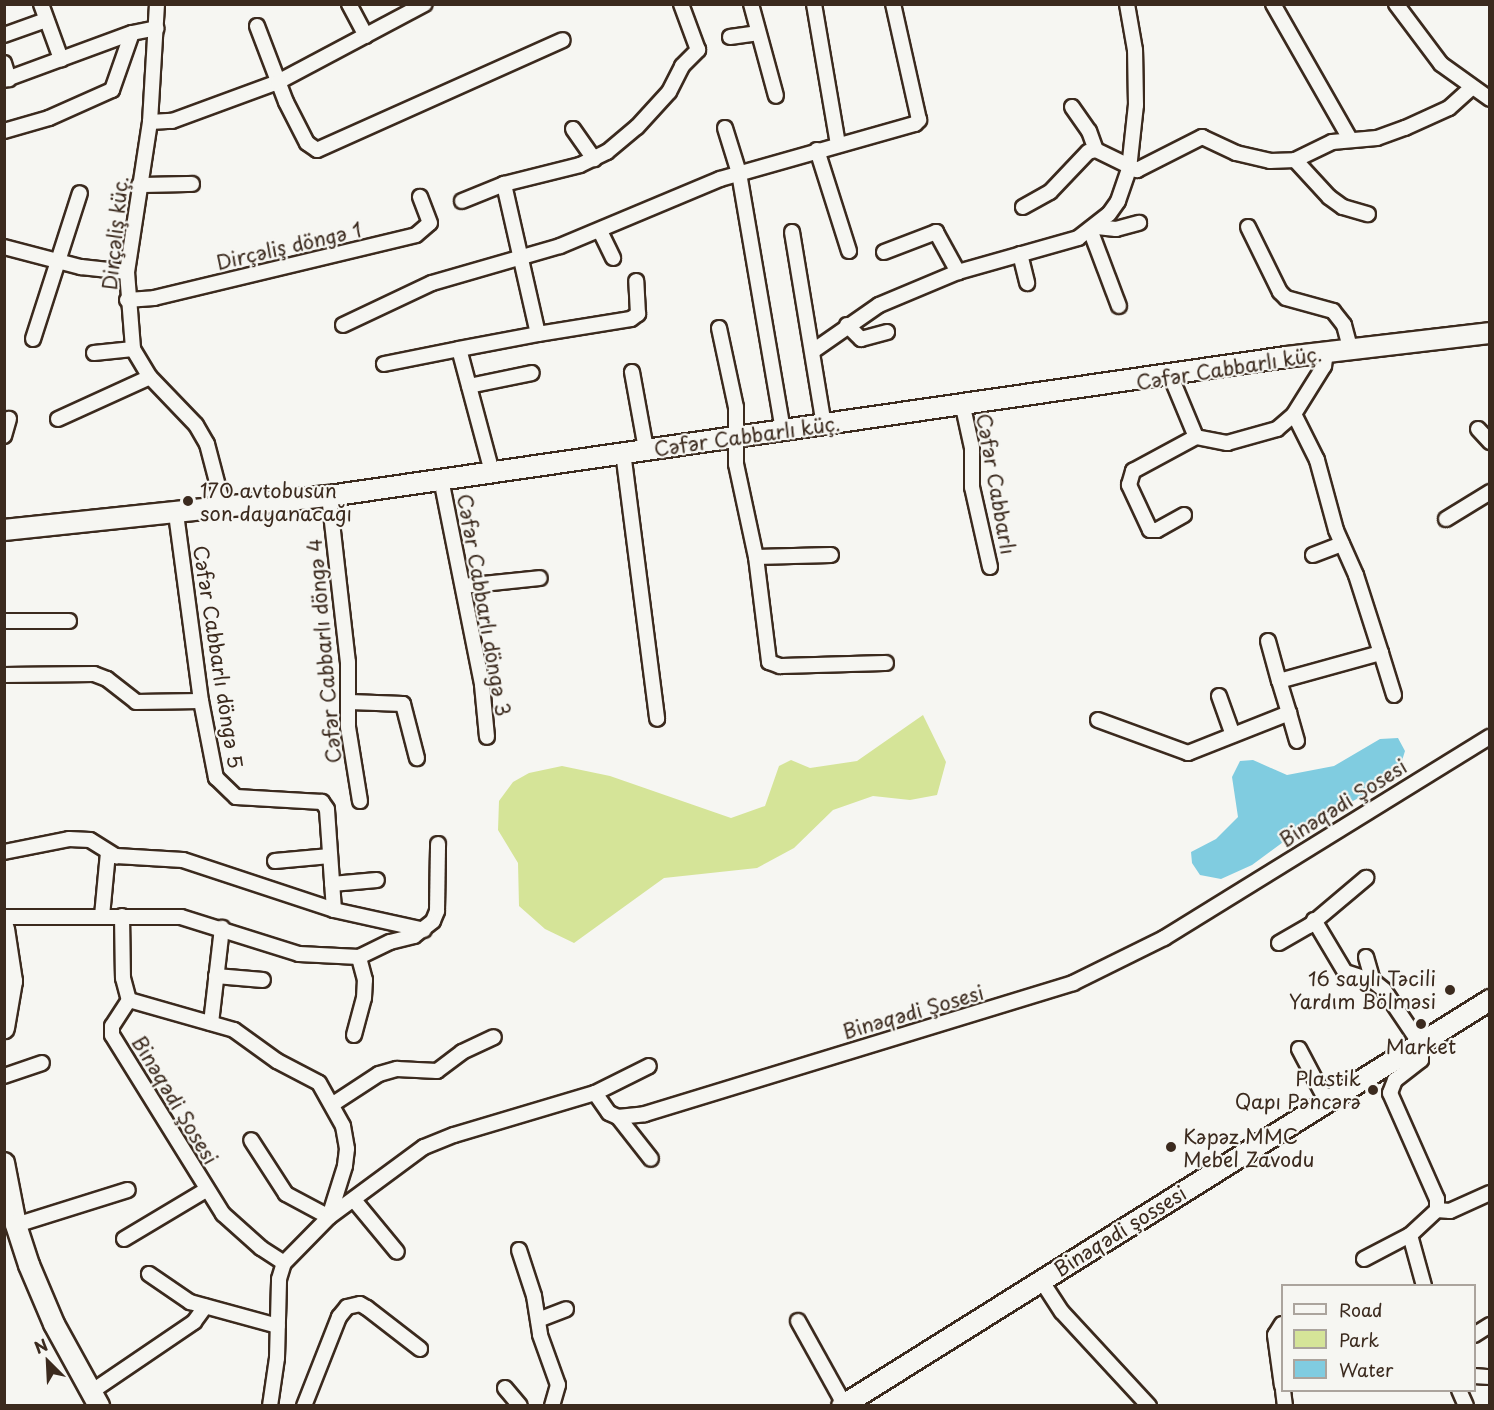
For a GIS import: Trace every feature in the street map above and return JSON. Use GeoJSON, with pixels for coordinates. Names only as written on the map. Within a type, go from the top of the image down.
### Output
{"type":"FeatureCollection","features":[{"type":"Feature","properties":{"kind":"street"},"geometry":{"type":"LineString","coordinates":[[41,4],[61,59]]}},
{"type":"Feature","properties":{"kind":"street","name":"Dirçəliş küç."},"geometry":{"type":"LineString","coordinates":[[158,4],[150,122],[127,272],[127,300],[133,349],[150,377],[196,425],[207,444],[224,509]]}},
{"type":"Feature","properties":{"kind":"street"},"geometry":{"type":"LineString","coordinates":[[349,4],[366,36]]}},
{"type":"Feature","properties":{"kind":"street"},"geometry":{"type":"LineString","coordinates":[[150,122],[172,121],[278,82],[425,4]]}},
{"type":"Feature","properties":{"kind":"street"},"geometry":{"type":"LineString","coordinates":[[462,201],[504,184],[594,159],[637,127],[669,92],[682,66],[696,55],[698,50],[681,4]]}},
{"type":"Feature","properties":{"kind":"street"},"geometry":{"type":"LineString","coordinates":[[751,4],[757,33],[776,96]]}},
{"type":"Feature","properties":{"kind":"street"},"geometry":{"type":"LineString","coordinates":[[814,4],[838,144]]}},
{"type":"Feature","properties":{"kind":"street"},"geometry":{"type":"LineString","coordinates":[[343,325],[432,283],[485,265],[523,258],[600,231],[739,173],[910,126],[919,120],[893,4]]}},
{"type":"Feature","properties":{"kind":"street"},"geometry":{"type":"LineString","coordinates":[[1094,229],[1118,201],[1129,169],[1136,74],[1126,4]]}},
{"type":"Feature","properties":{"kind":"street"},"geometry":{"type":"LineString","coordinates":[[1273,4],[1350,139]]}},
{"type":"Feature","properties":{"kind":"street"},"geometry":{"type":"LineString","coordinates":[[1396,4],[1441,64],[1490,99]]}},
{"type":"Feature","properties":{"kind":"street"},"geometry":{"type":"LineString","coordinates":[[4,34],[46,20]]}},
{"type":"Feature","properties":{"kind":"street"},"geometry":{"type":"LineString","coordinates":[[258,26],[278,82],[307,143],[317,150],[563,40]]}},
{"type":"Feature","properties":{"kind":"street"},"geometry":{"type":"LineString","coordinates":[[4,63],[7,79],[132,33],[157,28]]}},
{"type":"Feature","properties":{"kind":"street"},"geometry":{"type":"LineString","coordinates":[[4,131],[49,118],[112,90],[132,33]]}},
{"type":"Feature","properties":{"kind":"street"},"geometry":{"type":"LineString","coordinates":[[730,37],[757,33]]}},
{"type":"Feature","properties":{"kind":"street"},"geometry":{"type":"LineString","coordinates":[[1072,107],[1089,131],[1096,150],[1129,169],[1152,164],[1202,137],[1236,153],[1270,161],[1295,160],[1332,142],[1377,138],[1405,128],[1449,108],[1473,87]]}},
{"type":"Feature","properties":{"kind":"street"},"geometry":{"type":"LineString","coordinates":[[725,128],[739,173],[783,431]]}},
{"type":"Feature","properties":{"kind":"street"},"geometry":{"type":"LineString","coordinates":[[573,129],[594,159]]}},
{"type":"Feature","properties":{"kind":"street"},"geometry":{"type":"LineString","coordinates":[[817,150],[849,251]]}},
{"type":"Feature","properties":{"kind":"street"},"geometry":{"type":"LineString","coordinates":[[1023,207],[1050,192],[1083,156],[1096,150]]}},
{"type":"Feature","properties":{"kind":"street"},"geometry":{"type":"LineString","coordinates":[[1295,160],[1329,197],[1343,207],[1368,214]]}},
{"type":"Feature","properties":{"kind":"street"},"geometry":{"type":"LineString","coordinates":[[139,185],[192,184]]}},
{"type":"Feature","properties":{"kind":"street"},"geometry":{"type":"LineString","coordinates":[[504,184],[523,258],[538,334]]}},
{"type":"Feature","properties":{"kind":"street"},"geometry":{"type":"LineString","coordinates":[[33,339],[80,193]]}},
{"type":"Feature","properties":{"kind":"street","name":"Dirçəliş döngə 1"},"geometry":{"type":"LineString","coordinates":[[127,300],[154,298],[416,235],[430,223],[420,197]]}},
{"type":"Feature","properties":{"kind":"street"},"geometry":{"type":"LineString","coordinates":[[813,351],[847,325],[879,305],[958,272],[1094,229],[1116,229],[1139,223]]}},
{"type":"Feature","properties":{"kind":"street"},"geometry":{"type":"LineString","coordinates":[[1248,227],[1280,292],[1286,298],[1334,311],[1344,325],[1351,351]]}},
{"type":"Feature","properties":{"kind":"street"},"geometry":{"type":"LineString","coordinates":[[1094,229],[1119,306]]}},
{"type":"Feature","properties":{"kind":"street"},"geometry":{"type":"LineString","coordinates":[[600,231],[613,258]]}},
{"type":"Feature","properties":{"kind":"street"},"geometry":{"type":"LineString","coordinates":[[792,232],[824,425]]}},
{"type":"Feature","properties":{"kind":"street"},"geometry":{"type":"LineString","coordinates":[[884,252],[936,232],[958,272]]}},
{"type":"Feature","properties":{"kind":"street"},"geometry":{"type":"LineString","coordinates":[[4,247],[58,260],[127,272]]}},
{"type":"Feature","properties":{"kind":"street"},"geometry":{"type":"LineString","coordinates":[[1020,254],[1027,283]]}},
{"type":"Feature","properties":{"kind":"street"},"geometry":{"type":"LineString","coordinates":[[384,364],[459,348],[631,319],[638,314],[636,281]]}},
{"type":"Feature","properties":{"kind":"street"},"geometry":{"type":"LineString","coordinates":[[847,325],[861,339],[887,332]]}},
{"type":"Feature","properties":{"kind":"street"},"geometry":{"type":"LineString","coordinates":[[719,328],[736,407],[736,464],[756,557],[769,662],[780,666],[886,663]]}},
{"type":"Feature","properties":{"kind":"street","name":"Cəfər Cabbarlı küç."},"geometry":{"type":"LineString","coordinates":[[4,530],[224,509],[329,496],[623,452],[963,407],[1326,353],[1490,333]]}},
{"type":"Feature","properties":{"kind":"street"},"geometry":{"type":"LineString","coordinates":[[459,348],[492,472]]}},
{"type":"Feature","properties":{"kind":"street"},"geometry":{"type":"LineString","coordinates":[[94,353],[133,349]]}},
{"type":"Feature","properties":{"kind":"street"},"geometry":{"type":"LineString","coordinates":[[1171,377],[1196,437],[1211,443],[1241,441],[1276,429],[1294,414],[1324,366],[1326,353]]}},
{"type":"Feature","properties":{"kind":"street"},"geometry":{"type":"LineString","coordinates":[[632,372],[646,449]]}},
{"type":"Feature","properties":{"kind":"street"},"geometry":{"type":"LineString","coordinates":[[469,386],[532,373]]}},
{"type":"Feature","properties":{"kind":"street"},"geometry":{"type":"LineString","coordinates":[[58,419],[150,377]]}},
{"type":"Feature","properties":{"kind":"street","name":"Cəfər Cabbarlı"},"geometry":{"type":"LineString","coordinates":[[963,407],[972,448],[972,487],[990,567]]}},
{"type":"Feature","properties":{"kind":"street"},"geometry":{"type":"LineString","coordinates":[[1294,414],[1317,459],[1342,544],[1394,695]]}},
{"type":"Feature","properties":{"kind":"street"},"geometry":{"type":"LineString","coordinates":[[4,436],[9,419]]}},
{"type":"Feature","properties":{"kind":"street"},"geometry":{"type":"LineString","coordinates":[[1478,429],[1490,442]]}},
{"type":"Feature","properties":{"kind":"street"},"geometry":{"type":"LineString","coordinates":[[1184,515],[1157,531],[1150,530],[1129,485],[1129,477],[1133,471],[1196,437]]}},
{"type":"Feature","properties":{"kind":"street"},"geometry":{"type":"LineString","coordinates":[[623,452],[657,719]]}},
{"type":"Feature","properties":{"kind":"street","name":"Cəfər Cabbarlı döngə 3"},"geometry":{"type":"LineString","coordinates":[[441,479],[482,685],[487,737]]}},
{"type":"Feature","properties":{"kind":"street"},"geometry":{"type":"LineString","coordinates":[[1446,519],[1490,492]]}},
{"type":"Feature","properties":{"kind":"street","name":"Cəfər Cabbarlı döngə 4"},"geometry":{"type":"LineString","coordinates":[[329,496],[350,702],[348,727],[360,801]]}},
{"type":"Feature","properties":{"kind":"street","name":"Cəfər Cabbarlı döngə 5"},"geometry":{"type":"LineString","coordinates":[[176,514],[211,764],[225,790],[252,800],[322,802],[327,809],[334,910]]}},
{"type":"Feature","properties":{"kind":"street"},"geometry":{"type":"LineString","coordinates":[[1313,555],[1342,544]]}},
{"type":"Feature","properties":{"kind":"street"},"geometry":{"type":"LineString","coordinates":[[756,557],[831,555]]}},
{"type":"Feature","properties":{"kind":"street"},"geometry":{"type":"LineString","coordinates":[[463,586],[540,578]]}},
{"type":"Feature","properties":{"kind":"street"},"geometry":{"type":"LineString","coordinates":[[4,621],[69,621]]}},
{"type":"Feature","properties":{"kind":"street"},"geometry":{"type":"LineString","coordinates":[[1268,641],[1297,741]]}},
{"type":"Feature","properties":{"kind":"street"},"geometry":{"type":"LineString","coordinates":[[1279,681],[1381,653]]}},
{"type":"Feature","properties":{"kind":"street"},"geometry":{"type":"LineString","coordinates":[[4,675],[94,674],[107,679],[136,702],[201,701]]}},
{"type":"Feature","properties":{"kind":"street"},"geometry":{"type":"LineString","coordinates":[[1219,696],[1233,735]]}},
{"type":"Feature","properties":{"kind":"street"},"geometry":{"type":"LineString","coordinates":[[350,702],[403,704],[417,758]]}},
{"type":"Feature","properties":{"kind":"street"},"geometry":{"type":"LineString","coordinates":[[1098,720],[1188,753],[1289,713]]}},
{"type":"Feature","properties":{"kind":"street","name":"Binəqədi Şosesi"},"geometry":{"type":"LineString","coordinates":[[618,1117],[645,1114],[1082,980],[1164,938],[1490,737]]}},
{"type":"Feature","properties":{"kind":"street"},"geometry":{"type":"LineString","coordinates":[[4,852],[81,838],[123,858],[183,860],[334,910],[424,930]]}},
{"type":"Feature","properties":{"kind":"street"},"geometry":{"type":"LineString","coordinates":[[4,917],[181,917],[299,954],[359,957],[424,930],[437,911],[438,844]]}},
{"type":"Feature","properties":{"kind":"street"},"geometry":{"type":"LineString","coordinates":[[102,916],[108,852]]}},
{"type":"Feature","properties":{"kind":"street"},"geometry":{"type":"LineString","coordinates":[[275,861],[330,856]]}},
{"type":"Feature","properties":{"kind":"street"},"geometry":{"type":"LineString","coordinates":[[1279,943],[1314,920],[1366,878]]}},
{"type":"Feature","properties":{"kind":"street"},"geometry":{"type":"LineString","coordinates":[[333,884],[377,880]]}},
{"type":"Feature","properties":{"kind":"street"},"geometry":{"type":"LineString","coordinates":[[122,916],[123,978],[129,1000]]}},
{"type":"Feature","properties":{"kind":"street"},"geometry":{"type":"LineString","coordinates":[[1314,920],[1345,972],[1372,981],[1390,997],[1421,1045],[1421,1060],[1395,1080],[1390,1093],[1434,1185],[1437,1210]]}},
{"type":"Feature","properties":{"kind":"street"},"geometry":{"type":"LineString","coordinates":[[211,1023],[222,928]]}},
{"type":"Feature","properties":{"kind":"street"},"geometry":{"type":"LineString","coordinates":[[4,929],[12,981],[4,1028]]}},
{"type":"Feature","properties":{"kind":"street"},"geometry":{"type":"LineString","coordinates":[[354,1035],[364,989],[359,957]]}},
{"type":"Feature","properties":{"kind":"street"},"geometry":{"type":"LineString","coordinates":[[1366,957],[1372,981]]}},
{"type":"Feature","properties":{"kind":"street"},"geometry":{"type":"LineString","coordinates":[[216,976],[263,980]]}},
{"type":"Feature","properties":{"kind":"street","name":"Binəqədi Şosesi"},"geometry":{"type":"LineString","coordinates":[[329,1217],[345,1166],[347,1149],[343,1126],[333,1104],[319,1083],[307,1074],[277,1061],[234,1030],[129,1000],[112,1026],[112,1035],[206,1190],[238,1229],[284,1263],[329,1217],[438,1140],[595,1093],[649,1066]]}},
{"type":"Feature","properties":{"kind":"street","name":"Binəqədi şossesi"},"geometry":{"type":"LineString","coordinates":[[843,1405],[1490,1000]]}},
{"type":"Feature","properties":{"kind":"street"},"geometry":{"type":"LineString","coordinates":[[333,1104],[379,1074],[397,1069],[437,1071],[462,1053],[494,1037]]}},
{"type":"Feature","properties":{"kind":"street"},"geometry":{"type":"LineString","coordinates":[[1299,1049],[1327,1102]]}},
{"type":"Feature","properties":{"kind":"street"},"geometry":{"type":"LineString","coordinates":[[4,1076],[42,1063]]}},
{"type":"Feature","properties":{"kind":"street"},"geometry":{"type":"LineString","coordinates":[[595,1093],[609,1113],[618,1117],[651,1159]]}},
{"type":"Feature","properties":{"kind":"street"},"geometry":{"type":"LineString","coordinates":[[251,1140],[286,1194],[329,1217]]}},
{"type":"Feature","properties":{"kind":"street"},"geometry":{"type":"LineString","coordinates":[[4,1163],[16,1225],[54,1324],[95,1399],[194,1322],[205,1307]]}},
{"type":"Feature","properties":{"kind":"street"},"geometry":{"type":"LineString","coordinates":[[16,1225],[128,1190]]}},
{"type":"Feature","properties":{"kind":"street","name":"Binəqədi Şosesi"},"geometry":{"type":"LineString","coordinates":[[124,1239],[206,1190]]}},
{"type":"Feature","properties":{"kind":"street"},"geometry":{"type":"LineString","coordinates":[[1437,1210],[1450,1212],[1490,1193]]}},
{"type":"Feature","properties":{"kind":"street"},"geometry":{"type":"LineString","coordinates":[[354,1200],[398,1252]]}},
{"type":"Feature","properties":{"kind":"street"},"geometry":{"type":"LineString","coordinates":[[1364,1259],[1410,1235],[1437,1210]]}},
{"type":"Feature","properties":{"kind":"street"},"geometry":{"type":"LineString","coordinates":[[1410,1235],[1423,1284]]}},
{"type":"Feature","properties":{"kind":"street"},"geometry":{"type":"LineString","coordinates":[[519,1250],[558,1385],[552,1406]]}},
{"type":"Feature","properties":{"kind":"street"},"geometry":{"type":"LineString","coordinates":[[270,1406],[279,1326],[279,1279],[284,1263]]}},
{"type":"Feature","properties":{"kind":"street"},"geometry":{"type":"LineString","coordinates":[[148,1274],[205,1307],[224,1308],[279,1326]]}},
{"type":"Feature","properties":{"kind":"street"},"geometry":{"type":"LineString","coordinates":[[1041,1280],[1062,1312],[1149,1406]]}},
{"type":"Feature","properties":{"kind":"street"},"geometry":{"type":"LineString","coordinates":[[304,1406],[339,1317],[347,1307],[360,1304],[367,1308],[420,1350]]}},
{"type":"Feature","properties":{"kind":"street"},"geometry":{"type":"LineString","coordinates":[[538,1320],[566,1309]]}},
{"type":"Feature","properties":{"kind":"street"},"geometry":{"type":"LineString","coordinates":[[798,1321],[843,1405]]}},
{"type":"Feature","properties":{"kind":"street"},"geometry":{"type":"LineString","coordinates":[[1476,1334],[1490,1324]]}},
{"type":"Feature","properties":{"kind":"street"},"geometry":{"type":"LineString","coordinates":[[1281,1326],[1275,1335],[1281,1375]]}},
{"type":"Feature","properties":{"kind":"street"},"geometry":{"type":"LineString","coordinates":[[505,1388],[520,1406]]}},
{"type":"Feature","properties":{"kind":"street"},"geometry":{"type":"LineString","coordinates":[[1460,1392],[1466,1406]]}},
{"type":"Feature","properties":{"kind":"green space"},"geometry":{"type":"Polygon","coordinates":[[[923,715],[946,762],[937,795],[910,800],[873,796],[833,810],[794,848],[757,868],[664,878],[574,943],[545,929],[519,906],[518,863],[498,830],[499,801],[513,782],[529,773],[562,766],[610,776],[731,818],[765,806],[779,766],[791,760],[810,768],[857,761],[923,715]]]}},
{"type":"Feature","properties":{"kind":"water"},"geometry":{"type":"Polygon","coordinates":[[[1398,738],[1405,751],[1400,767],[1378,787],[1294,834],[1252,865],[1221,879],[1200,875],[1192,863],[1191,852],[1216,839],[1238,817],[1232,777],[1240,761],[1253,760],[1287,775],[1334,766],[1380,739],[1398,738]]]}},
{"type":"Feature","properties":{"kind":"place","name":"170 avtobusun son dayanacağı"},"geometry":{"type":"Point","coordinates":[188,501]}},
{"type":"Feature","properties":{"kind":"place","name":"16 saylı Təcili Yardım Bölməsi"},"geometry":{"type":"Point","coordinates":[1450,990]}},
{"type":"Feature","properties":{"kind":"place","name":"Market"},"geometry":{"type":"Point","coordinates":[1421,1024]}},
{"type":"Feature","properties":{"kind":"place","name":"Plastik Qapı Pəncərə"},"geometry":{"type":"Point","coordinates":[1373,1090]}},
{"type":"Feature","properties":{"kind":"place","name":"Kəpəz MMC Mebel Zavodu"},"geometry":{"type":"Point","coordinates":[1171,1147]}}]}
